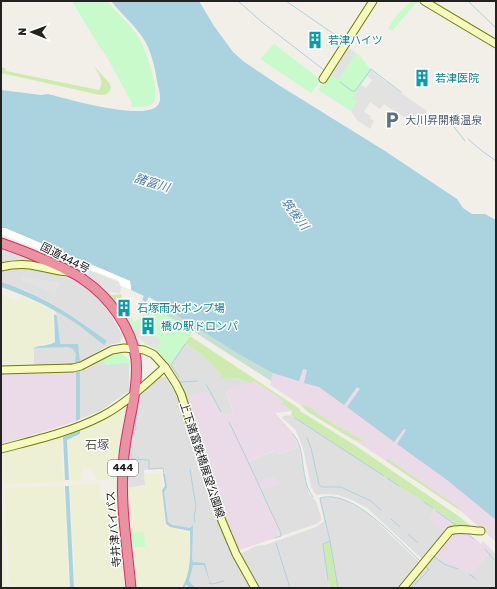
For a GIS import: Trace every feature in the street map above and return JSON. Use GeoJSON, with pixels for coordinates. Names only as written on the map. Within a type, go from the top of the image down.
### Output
{"type":"FeatureCollection","features":[{"type":"Feature","properties":{"kind":"highway","name":"国道444号"},"geometry":{"type":"LineString","coordinates":[[1,243],[41,258],[84,279],[102,295],[111,306],[120,319],[134,349]]}},
{"type":"Feature","properties":{"kind":"highway","name":"寺井津バイパス"},"geometry":{"type":"LineString","coordinates":[[131,588],[125,532],[122,481],[126,435],[134,394],[136,367],[134,349]]}},
{"type":"Feature","properties":{"kind":"street"},"geometry":{"type":"LineString","coordinates":[[323,79],[373,1]]}},
{"type":"Feature","properties":{"kind":"street"},"geometry":{"type":"LineString","coordinates":[[424,1],[496,44]]}},
{"type":"Feature","properties":{"kind":"street"},"geometry":{"type":"LineString","coordinates":[[1,267],[10,265],[30,265],[60,272],[70,272]]}},
{"type":"Feature","properties":{"kind":"street","name":"上下諸富鉄橋展望公園線"},"geometry":{"type":"LineString","coordinates":[[1,370],[73,368],[81,366],[112,350],[124,348],[153,354],[165,367],[181,394],[222,521],[236,554],[255,588]]}},
{"type":"Feature","properties":{"kind":"street"},"geometry":{"type":"LineString","coordinates":[[1,449],[87,423],[119,406],[165,367]]}},
{"type":"Feature","properties":{"kind":"street"},"geometry":{"type":"LineString","coordinates":[[403,588],[450,531],[457,529],[481,531]]}},
{"type":"Feature","properties":{"kind":"shaded area"},"geometry":{"type":"Polygon","coordinates":[[[346,46],[356,53],[338,80],[330,74],[346,46]]]}},
{"type":"Feature","properties":{"kind":"shaded area"},"geometry":{"type":"Polygon","coordinates":[[[371,70],[427,111],[419,127],[384,104],[380,109],[370,102],[364,112],[371,116],[370,118],[374,121],[370,129],[357,120],[351,111],[357,101],[352,98],[361,85],[366,88],[372,80],[367,75],[371,70]]]}},
{"type":"Feature","properties":{"kind":"shaded area"},"geometry":{"type":"Polygon","coordinates":[[[1,247],[25,255],[45,265],[1,264],[1,247]]]}},
{"type":"Feature","properties":{"kind":"shaded area"},"geometry":{"type":"Polygon","coordinates":[[[29,267],[79,282],[87,288],[101,301],[111,315],[123,336],[119,343],[103,348],[82,362],[65,365],[34,366],[34,348],[59,344],[57,316],[51,303],[27,291],[1,282],[1,270],[29,267]]]}},
{"type":"Feature","properties":{"kind":"shaded area"},"geometry":{"type":"Polygon","coordinates":[[[89,270],[119,282],[121,288],[120,293],[109,292],[88,275],[89,270]]]}},
{"type":"Feature","properties":{"kind":"shaded area"},"geometry":{"type":"Polygon","coordinates":[[[22,277],[60,283],[55,294],[22,280],[22,277]]]}},
{"type":"Feature","properties":{"kind":"shaded area"},"geometry":{"type":"Polygon","coordinates":[[[320,286],[496,404],[496,542],[461,511],[353,439],[308,412],[301,405],[270,385],[273,373],[320,286]]]}},
{"type":"Feature","properties":{"kind":"shaded area"},"geometry":{"type":"Polygon","coordinates":[[[138,327],[141,331],[144,330],[151,336],[158,337],[161,343],[156,348],[145,343],[134,331],[138,327]]]}},
{"type":"Feature","properties":{"kind":"shaded area"},"geometry":{"type":"Polygon","coordinates":[[[185,343],[202,355],[220,373],[221,378],[236,378],[250,383],[226,392],[233,412],[225,415],[220,412],[208,392],[184,398],[179,379],[170,365],[185,343]]]}},
{"type":"Feature","properties":{"kind":"shaded area"},"geometry":{"type":"Polygon","coordinates":[[[122,354],[129,360],[129,391],[100,411],[80,419],[80,371],[87,369],[112,355],[122,354]]]}},
{"type":"Feature","properties":{"kind":"shaded area"},"geometry":{"type":"Polygon","coordinates":[[[76,372],[76,421],[1,444],[1,376],[4,373],[76,372]]]}},
{"type":"Feature","properties":{"kind":"shaded area"},"geometry":{"type":"Polygon","coordinates":[[[160,377],[165,377],[180,400],[252,588],[187,587],[192,563],[192,529],[171,526],[168,523],[163,489],[166,487],[164,469],[144,470],[145,485],[127,488],[129,455],[139,392],[144,387],[150,387],[160,377]]]}},
{"type":"Feature","properties":{"kind":"shaded area"},"geometry":{"type":"Polygon","coordinates":[[[254,381],[284,400],[282,404],[292,411],[275,413],[292,432],[299,447],[280,454],[274,451],[247,462],[281,536],[237,551],[224,520],[184,398],[208,392],[220,412],[225,415],[233,411],[226,392],[254,381]]]}},
{"type":"Feature","properties":{"kind":"shaded area"},"geometry":{"type":"Polygon","coordinates":[[[291,415],[454,522],[423,560],[367,508],[338,495],[316,495],[311,487],[303,448],[295,429],[282,418],[283,416],[291,415]]]}},
{"type":"Feature","properties":{"kind":"shaded area"},"geometry":{"type":"Polygon","coordinates":[[[299,447],[309,494],[316,501],[322,520],[316,524],[281,536],[247,462],[275,451],[280,454],[299,447]]]}},
{"type":"Feature","properties":{"kind":"shaded area"},"geometry":{"type":"Polygon","coordinates":[[[276,476],[279,484],[261,490],[259,482],[276,476]]]}},
{"type":"Feature","properties":{"kind":"shaded area"},"geometry":{"type":"Polygon","coordinates":[[[319,498],[341,498],[369,514],[420,563],[399,588],[256,588],[239,554],[256,546],[265,545],[316,527],[324,521],[319,498]]]}},
{"type":"Feature","properties":{"kind":"shaded area"},"geometry":{"type":"Polygon","coordinates":[[[435,510],[452,522],[445,531],[429,519],[435,510]]]}},
{"type":"Feature","properties":{"kind":"shaded area"},"geometry":{"type":"Polygon","coordinates":[[[452,532],[468,533],[481,544],[483,541],[492,550],[470,574],[444,563],[433,554],[452,532]]]}},
{"type":"Feature","properties":{"kind":"shaded area"},"geometry":{"type":"Polygon","coordinates":[[[492,550],[496,555],[496,588],[407,588],[428,563],[433,554],[470,574],[492,550]]]}},
{"type":"Feature","properties":{"kind":"green space"},"geometry":{"type":"Polygon","coordinates":[[[72,1],[107,1],[136,33],[142,43],[154,81],[156,97],[150,106],[131,107],[132,103],[108,59],[72,1]]]}},
{"type":"Feature","properties":{"kind":"green space"},"geometry":{"type":"Polygon","coordinates":[[[411,1],[418,1],[392,31],[388,28],[396,16],[411,1]]]}},
{"type":"Feature","properties":{"kind":"green space"},"geometry":{"type":"Polygon","coordinates":[[[274,44],[321,80],[311,93],[260,59],[274,44]]]}},
{"type":"Feature","properties":{"kind":"green space"},"geometry":{"type":"Polygon","coordinates":[[[356,53],[371,70],[353,98],[357,101],[351,111],[318,90],[330,74],[356,53]]]}},
{"type":"Feature","properties":{"kind":"green space"},"geometry":{"type":"Polygon","coordinates":[[[94,66],[110,84],[111,88],[107,94],[100,95],[1,73],[1,67],[5,68],[6,71],[99,90],[101,87],[101,81],[94,66]]]}},
{"type":"Feature","properties":{"kind":"green space"},"geometry":{"type":"Polygon","coordinates":[[[1,237],[75,266],[112,295],[121,294],[122,297],[118,300],[112,300],[91,283],[1,241],[1,237]]]}},
{"type":"Feature","properties":{"kind":"green space"},"geometry":{"type":"Polygon","coordinates":[[[1,295],[18,301],[22,296],[52,311],[54,341],[51,344],[41,344],[32,348],[34,348],[34,366],[1,366],[1,295]]]}},
{"type":"Feature","properties":{"kind":"green space"},"geometry":{"type":"Polygon","coordinates":[[[158,301],[299,381],[273,373],[271,381],[193,331],[153,308],[158,301]]]}},
{"type":"Feature","properties":{"kind":"green space"},"geometry":{"type":"Polygon","coordinates":[[[147,305],[193,331],[170,365],[154,348],[145,344],[135,335],[124,313],[132,318],[134,322],[137,321],[147,305]]]}},
{"type":"Feature","properties":{"kind":"green space"},"geometry":{"type":"Polygon","coordinates":[[[190,336],[457,515],[471,526],[470,528],[450,528],[454,522],[291,415],[292,411],[282,404],[283,400],[254,381],[250,383],[236,378],[221,378],[220,373],[202,355],[185,343],[190,336]]]}},
{"type":"Feature","properties":{"kind":"green space"},"geometry":{"type":"Polygon","coordinates":[[[122,354],[129,360],[130,363],[106,365],[102,361],[112,355],[122,354]]]}},
{"type":"Feature","properties":{"kind":"green space"},"geometry":{"type":"Polygon","coordinates":[[[125,404],[127,405],[119,452],[118,479],[96,480],[92,468],[82,469],[82,481],[70,481],[68,440],[80,435],[81,428],[125,404]]]}},
{"type":"Feature","properties":{"kind":"green space"},"geometry":{"type":"Polygon","coordinates":[[[301,405],[309,407],[330,422],[366,442],[354,440],[308,412],[301,405]]]}},
{"type":"Feature","properties":{"kind":"green space"},"geometry":{"type":"Polygon","coordinates":[[[61,435],[63,482],[4,485],[3,454],[5,451],[61,435]]]}},
{"type":"Feature","properties":{"kind":"green space"},"geometry":{"type":"Polygon","coordinates":[[[388,459],[458,507],[461,511],[386,461],[388,459]]]}},
{"type":"Feature","properties":{"kind":"green space"},"geometry":{"type":"Polygon","coordinates":[[[160,473],[162,484],[161,493],[166,527],[189,532],[190,563],[185,582],[181,588],[136,588],[131,548],[144,533],[130,533],[127,488],[145,485],[144,474],[160,473]]]}},
{"type":"Feature","properties":{"kind":"green space"},"geometry":{"type":"Polygon","coordinates":[[[100,483],[101,499],[118,499],[126,588],[75,588],[70,485],[100,483]]]}},
{"type":"Feature","properties":{"kind":"green space"},"geometry":{"type":"Polygon","coordinates":[[[64,485],[69,588],[9,588],[4,488],[64,485]]]}},
{"type":"Feature","properties":{"kind":"green space"},"geometry":{"type":"Polygon","coordinates":[[[1,490],[6,588],[1,588],[1,490]]]}},
{"type":"Feature","properties":{"kind":"green space"},"geometry":{"type":"Polygon","coordinates":[[[144,532],[145,547],[131,548],[130,533],[144,532]]]}},
{"type":"Feature","properties":{"kind":"green space"},"geometry":{"type":"Polygon","coordinates":[[[330,542],[337,588],[331,588],[324,559],[324,544],[330,542]]]}},
{"type":"Feature","properties":{"kind":"water"},"geometry":{"type":"Polygon","coordinates":[[[111,1],[199,1],[214,26],[233,52],[243,61],[277,84],[385,151],[457,199],[463,208],[472,214],[485,214],[496,220],[496,520],[447,480],[397,444],[406,430],[404,429],[394,442],[347,407],[360,389],[357,387],[344,405],[319,387],[304,383],[307,370],[303,369],[299,381],[273,373],[237,353],[149,297],[146,302],[142,300],[144,296],[131,290],[130,281],[5,228],[1,228],[1,90],[41,95],[48,94],[107,108],[125,110],[141,111],[153,109],[159,103],[160,92],[154,64],[146,43],[132,24],[111,1]]]}},
{"type":"Feature","properties":{"kind":"water"},"geometry":{"type":"Polygon","coordinates":[[[1,282],[30,293],[57,307],[107,341],[104,345],[76,323],[35,300],[1,287],[1,282]]]}},
{"type":"Feature","properties":{"kind":"water"},"geometry":{"type":"Polygon","coordinates":[[[54,314],[57,316],[60,344],[78,344],[80,362],[75,363],[76,354],[73,349],[69,347],[33,348],[55,342],[54,314]]]}},
{"type":"Feature","properties":{"kind":"water"},"geometry":{"type":"Polygon","coordinates":[[[80,371],[80,419],[76,421],[76,372],[80,371]]]}},
{"type":"Feature","properties":{"kind":"water"},"geometry":{"type":"Polygon","coordinates":[[[80,429],[80,434],[67,440],[69,480],[65,480],[63,437],[80,429]]]}},
{"type":"Feature","properties":{"kind":"water"},"geometry":{"type":"Polygon","coordinates":[[[163,474],[165,474],[167,487],[164,492],[168,522],[172,525],[190,528],[193,525],[192,559],[193,562],[205,563],[210,583],[204,565],[193,565],[189,581],[195,588],[191,588],[186,585],[182,588],[189,568],[190,531],[170,527],[166,524],[162,490],[165,486],[163,474]]]}},
{"type":"Feature","properties":{"kind":"water"},"geometry":{"type":"Polygon","coordinates":[[[65,486],[69,486],[74,588],[70,588],[65,486]]]}},
{"type":"Feature","properties":{"kind":"pier"},"geometry":{"type":"Polygon","coordinates":[[[1,228],[5,228],[130,281],[131,290],[120,285],[119,281],[1,234],[1,228]]]}},
{"type":"Feature","properties":{"kind":"waterway"},"geometry":{"type":"LineString","coordinates":[[238,1],[263,23],[324,70]]}},
{"type":"Feature","properties":{"kind":"waterway"},"geometry":{"type":"LineString","coordinates":[[286,1],[344,41]]}},
{"type":"Feature","properties":{"kind":"waterway"},"geometry":{"type":"LineString","coordinates":[[468,1],[496,28]]}},
{"type":"Feature","properties":{"kind":"waterway"},"geometry":{"type":"LineString","coordinates":[[340,82],[352,91],[355,91],[371,69],[401,92]]}},
{"type":"Feature","properties":{"kind":"waterway"},"geometry":{"type":"LineString","coordinates":[[451,123],[465,141]]}},
{"type":"Feature","properties":{"kind":"waterway"},"geometry":{"type":"LineString","coordinates":[[468,139],[496,161]]}},
{"type":"Feature","properties":{"kind":"waterway"},"geometry":{"type":"LineString","coordinates":[[179,377],[171,365],[185,344]]}},
{"type":"Feature","properties":{"kind":"waterway"},"geometry":{"type":"LineString","coordinates":[[181,382],[198,381]]}},
{"type":"Feature","properties":{"kind":"waterway"},"geometry":{"type":"LineString","coordinates":[[206,384],[221,412]]}},
{"type":"Feature","properties":{"kind":"waterway"},"geometry":{"type":"LineString","coordinates":[[137,406],[138,401]]}},
{"type":"Feature","properties":{"kind":"waterway"},"geometry":{"type":"LineString","coordinates":[[132,432],[136,429],[136,411]]}},
{"type":"Feature","properties":{"kind":"waterway"},"geometry":{"type":"LineString","coordinates":[[295,418],[384,476]]}},
{"type":"Feature","properties":{"kind":"waterway"},"geometry":{"type":"LineString","coordinates":[[229,422],[280,531],[281,536],[275,538]]}},
{"type":"Feature","properties":{"kind":"waterway"},"geometry":{"type":"LineString","coordinates":[[293,434],[300,446],[307,487],[313,497]]}},
{"type":"Feature","properties":{"kind":"waterway"},"geometry":{"type":"LineString","coordinates":[[131,435],[130,446],[132,459],[149,460],[149,469],[163,468],[164,474]]}},
{"type":"Feature","properties":{"kind":"waterway"},"geometry":{"type":"LineString","coordinates":[[307,438],[321,487],[341,487],[371,501],[381,510]]}},
{"type":"Feature","properties":{"kind":"waterway"},"geometry":{"type":"LineString","coordinates":[[190,469],[196,507],[194,517],[195,522]]}},
{"type":"Feature","properties":{"kind":"waterway"},"geometry":{"type":"LineString","coordinates":[[387,478],[399,486]]}},
{"type":"Feature","properties":{"kind":"waterway"},"geometry":{"type":"LineString","coordinates":[[328,580],[323,544],[330,541],[320,498],[333,497],[346,501],[360,508],[387,529],[420,561]]}},
{"type":"Feature","properties":{"kind":"waterway"},"geometry":{"type":"LineString","coordinates":[[424,502],[433,508]]}},
{"type":"Feature","properties":{"kind":"waterway"},"geometry":{"type":"LineString","coordinates":[[436,511],[456,525]]}},
{"type":"Feature","properties":{"kind":"waterway"},"geometry":{"type":"LineString","coordinates":[[391,519],[400,527]]}},
{"type":"Feature","properties":{"kind":"waterway"},"geometry":{"type":"LineString","coordinates":[[408,534],[418,543]]}},
{"type":"Feature","properties":{"kind":"waterway"},"geometry":{"type":"LineString","coordinates":[[470,536],[474,539]]}},
{"type":"Feature","properties":{"kind":"waterway"},"geometry":{"type":"LineString","coordinates":[[330,541],[338,588]]}},
{"type":"Feature","properties":{"kind":"waterway"},"geometry":{"type":"LineString","coordinates":[[276,543],[290,588]]}},
{"type":"Feature","properties":{"kind":"waterway"},"geometry":{"type":"LineString","coordinates":[[485,549],[494,560]]}},
{"type":"Feature","properties":{"kind":"waterway"},"geometry":{"type":"LineString","coordinates":[[433,556],[444,564],[458,569]]}},
{"type":"Feature","properties":{"kind":"waterway"},"geometry":{"type":"LineString","coordinates":[[415,584],[429,570],[426,567]]}},
{"type":"Feature","properties":{"kind":"waterway"},"geometry":{"type":"LineString","coordinates":[[469,574],[476,579]]}},
{"type":"Feature","properties":{"kind":"waterway"},"geometry":{"type":"LineString","coordinates":[[209,583],[213,584],[224,581]]}},
{"type":"Feature","properties":{"kind":"place","name":"若津ハイツ"},"geometry":{"type":"Point","coordinates":[315,40]}},
{"type":"Feature","properties":{"kind":"place","name":"若津医院"},"geometry":{"type":"Point","coordinates":[422,78]}},
{"type":"Feature","properties":{"kind":"place","name":"大川昇開橋温泉"},"geometry":{"type":"Point","coordinates":[392,120]}},
{"type":"Feature","properties":{"kind":"place","name":"石塚雨水ポンプ場"},"geometry":{"type":"Point","coordinates":[124,308]}},
{"type":"Feature","properties":{"kind":"place","name":"橋の駅ドロンパ"},"geometry":{"type":"Point","coordinates":[148,326]}},
{"type":"Feature","properties":{"kind":"district","name":"石塚"},"geometry":{"type":"Point","coordinates":[97,445]}},
{"type":"Feature","properties":{"kind":"water label","name":"諸富川"},"geometry":{"type":"Point","coordinates":[152,183]}},
{"type":"Feature","properties":{"kind":"water label","name":"筑後川"},"geometry":{"type":"Point","coordinates":[295,214]}}]}
